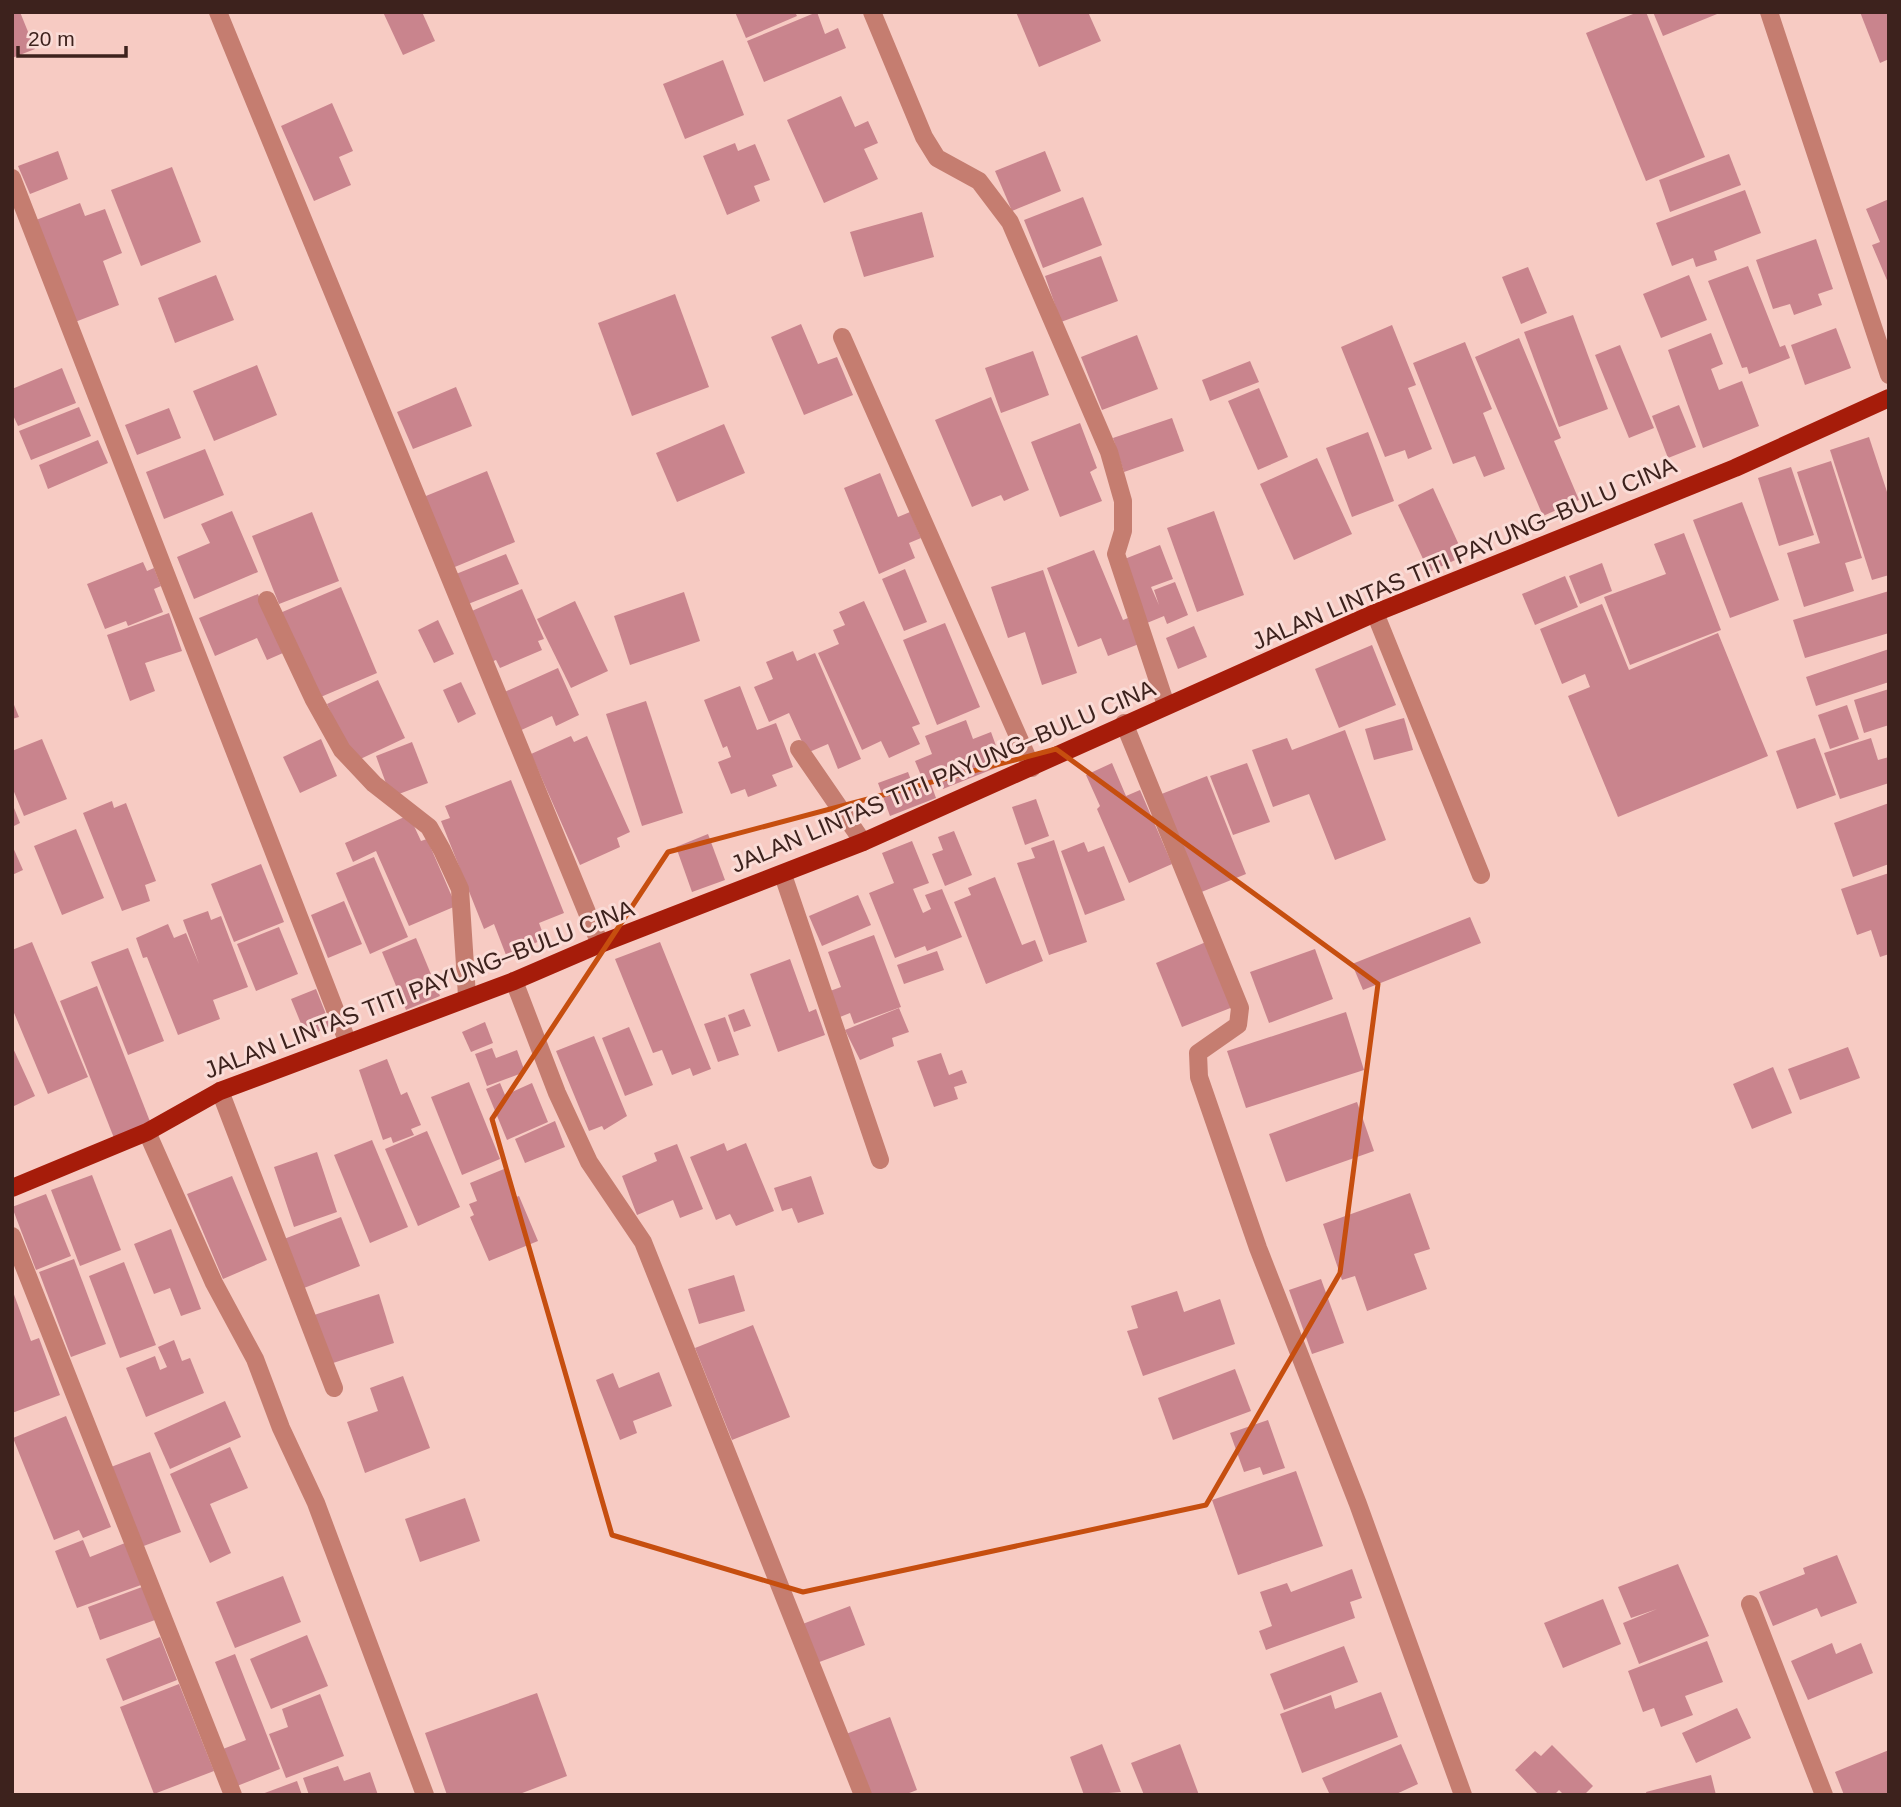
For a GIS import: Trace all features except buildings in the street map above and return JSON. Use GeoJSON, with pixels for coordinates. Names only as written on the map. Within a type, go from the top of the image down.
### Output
{"type":"FeatureCollection","features":[{"type":"Feature","properties":{"kind":"main road","name":"JALAN LINTAS TITI PAYUNG–BULU CINA"},"geometry":{"type":"LineString","coordinates":[[12,1188],[146,1132],[220,1091],[467,996],[514,981],[600,944],[863,842],[1375,613],[1735,468],[1889,398]]}},
{"type":"Feature","properties":{"kind":"street"},"geometry":{"type":"LineString","coordinates":[[218,12],[600,944]]}},
{"type":"Feature","properties":{"kind":"street"},"geometry":{"type":"LineString","coordinates":[[872,12],[924,137],[937,158],[979,181],[1010,222],[1109,452],[1123,501],[1123,531],[1116,554],[1166,705]]}},
{"type":"Feature","properties":{"kind":"street"},"geometry":{"type":"LineString","coordinates":[[1769,12],[1889,375]]}},
{"type":"Feature","properties":{"kind":"street"},"geometry":{"type":"LineString","coordinates":[[12,178],[348,1043]]}},
{"type":"Feature","properties":{"kind":"street"},"geometry":{"type":"LineString","coordinates":[[842,337],[1032,768]]}},
{"type":"Feature","properties":{"kind":"street"},"geometry":{"type":"LineString","coordinates":[[267,600],[313,698],[342,750],[374,784],[429,827],[442,850],[460,889],[467,996]]}},
{"type":"Feature","properties":{"kind":"street"},"geometry":{"type":"LineString","coordinates":[[1375,613],[1480,875]]}},
{"type":"Feature","properties":{"kind":"street"},"geometry":{"type":"LineString","coordinates":[[1124,723],[1240,1008],[1238,1025],[1198,1052],[1199,1077],[1258,1248],[1358,1504],[1462,1795]]}},
{"type":"Feature","properties":{"kind":"street"},"geometry":{"type":"LineString","coordinates":[[799,749],[863,842]]}},
{"type":"Feature","properties":{"kind":"street"},"geometry":{"type":"LineString","coordinates":[[783,875],[880,1160]]}},
{"type":"Feature","properties":{"kind":"street"},"geometry":{"type":"LineString","coordinates":[[514,981],[557,1093],[589,1162],[643,1242],[863,1795]]}},
{"type":"Feature","properties":{"kind":"street"},"geometry":{"type":"LineString","coordinates":[[220,1091],[334,1388]]}},
{"type":"Feature","properties":{"kind":"street"},"geometry":{"type":"LineString","coordinates":[[146,1132],[214,1283],[255,1359],[281,1428],[316,1503],[425,1795]]}},
{"type":"Feature","properties":{"kind":"street"},"geometry":{"type":"LineString","coordinates":[[12,1236],[233,1795]]}},
{"type":"Feature","properties":{"kind":"street"},"geometry":{"type":"LineString","coordinates":[[1750,1604],[1824,1795]]}},
{"type":"Feature","properties":{"kind":"highlighted area"},"geometry":{"type":"Polygon","coordinates":[[[1056,749],[1378,984],[1340,1273],[1206,1505],[803,1592],[612,1535],[492,1119],[668,852],[1056,749]]]}}]}
